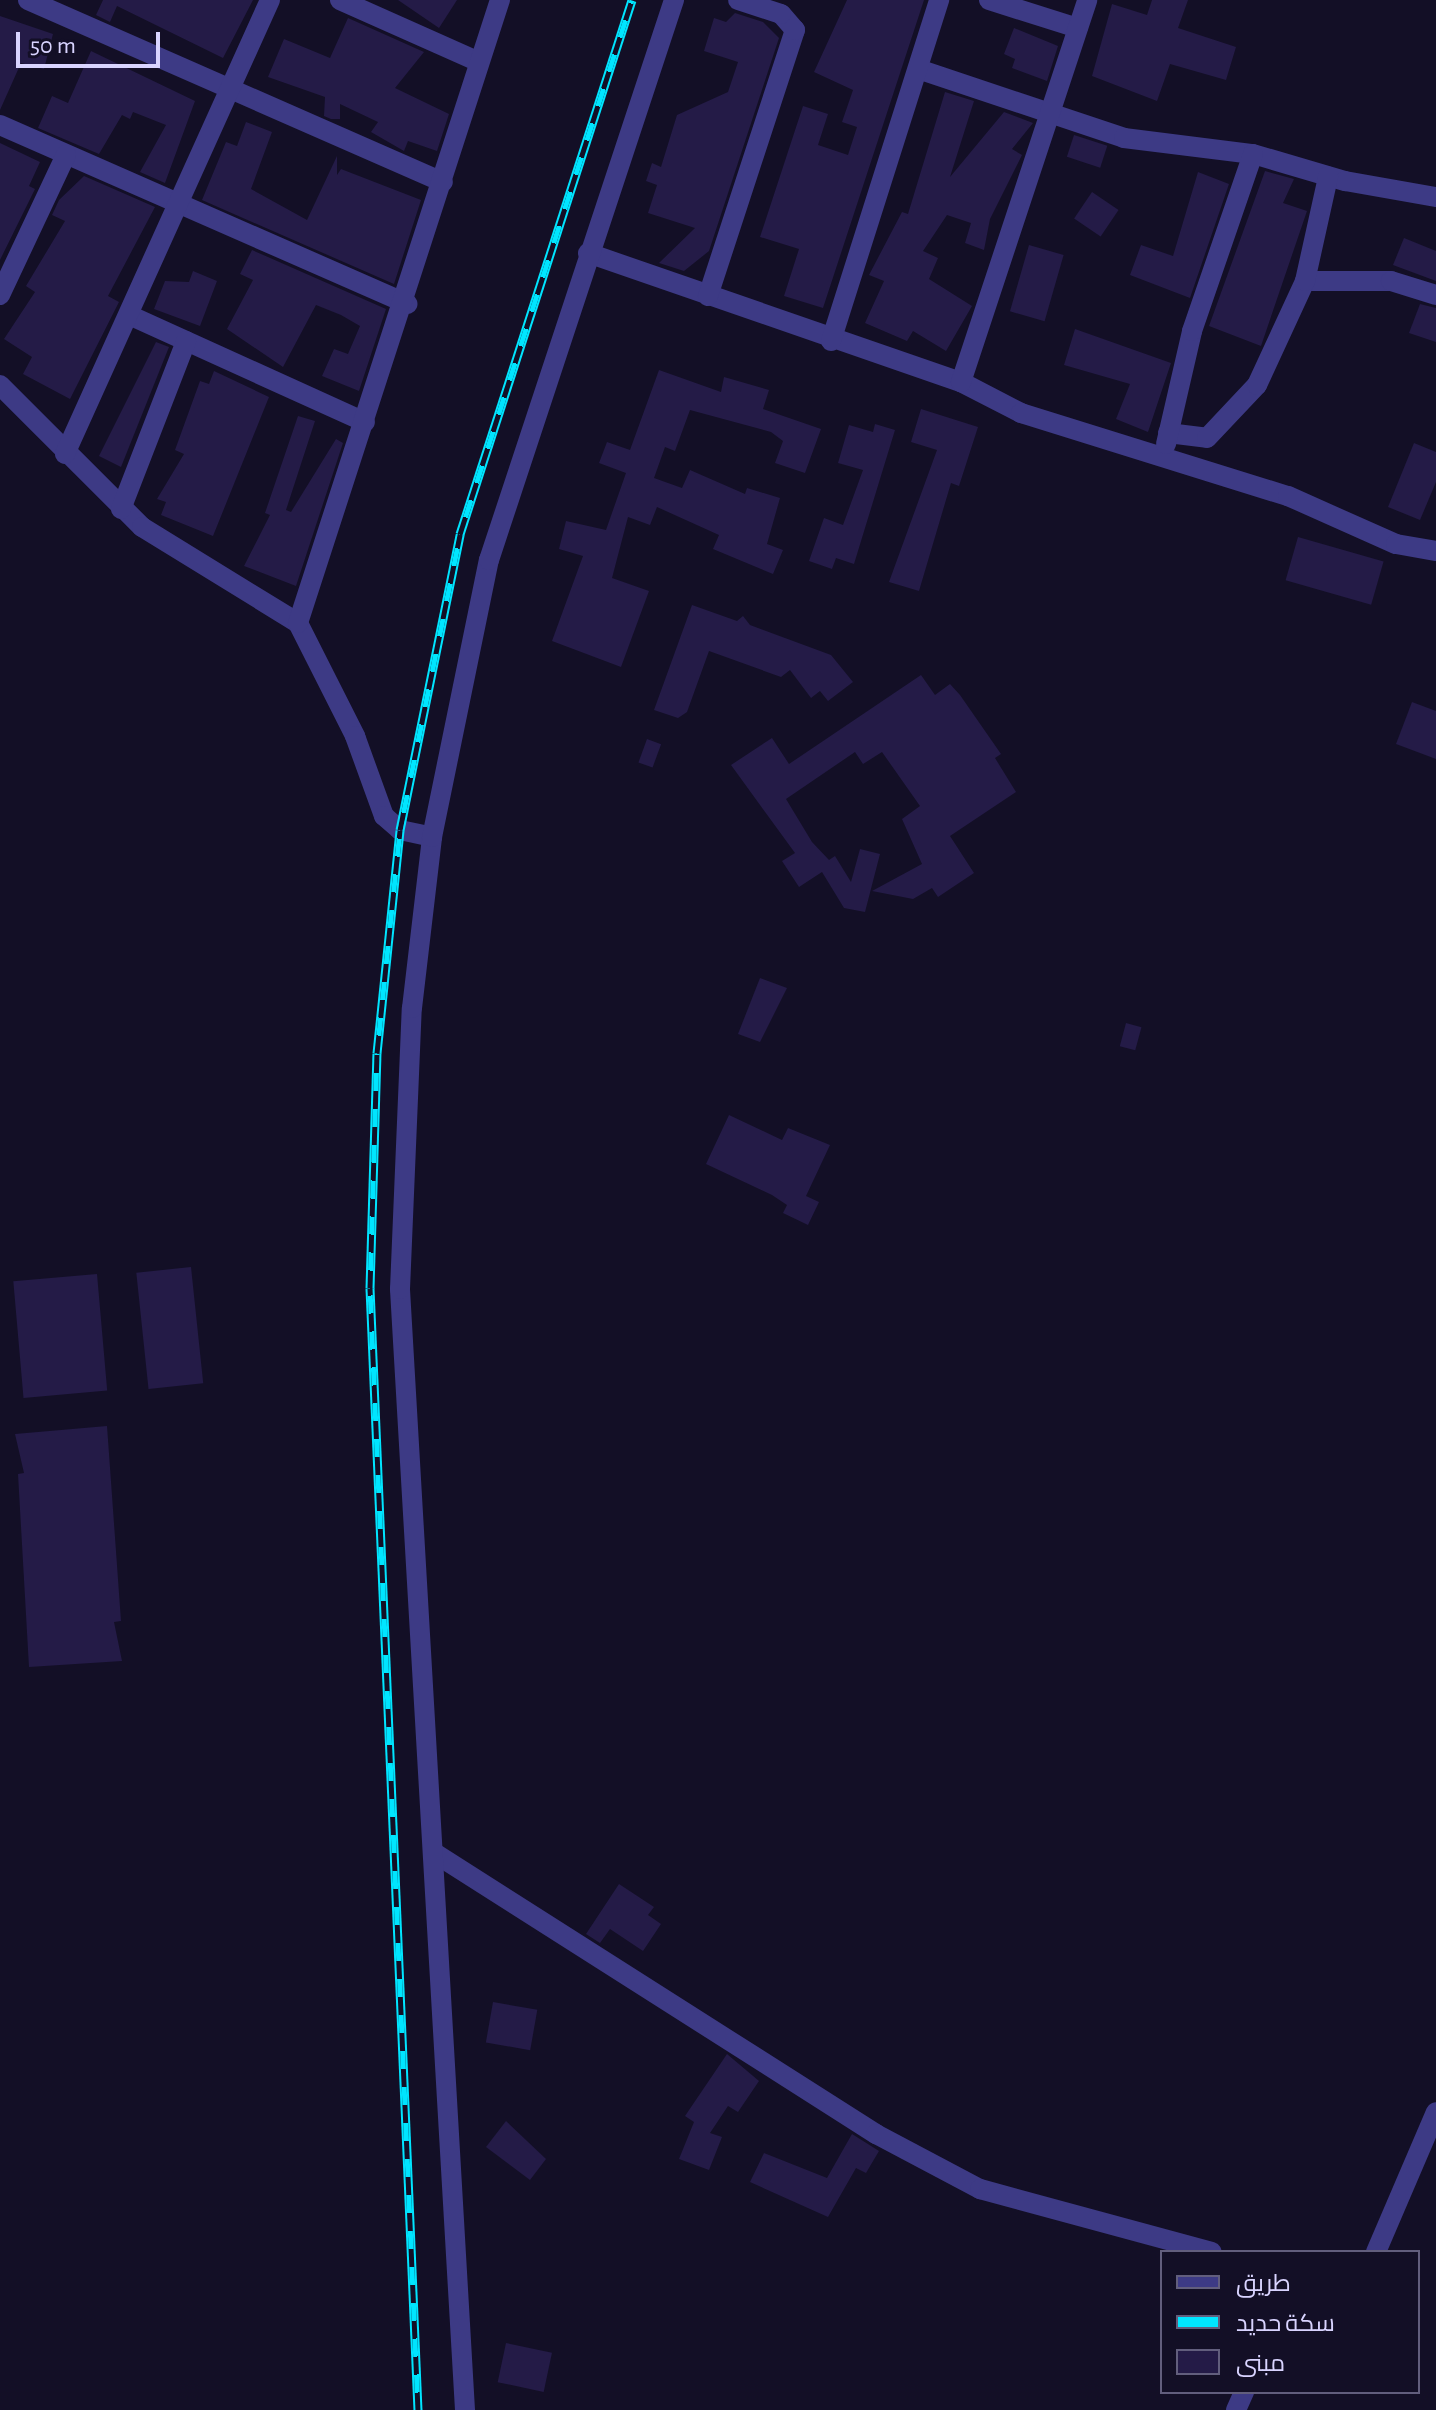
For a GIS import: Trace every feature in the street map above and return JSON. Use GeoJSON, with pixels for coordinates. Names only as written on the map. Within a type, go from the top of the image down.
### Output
{"type":"FeatureCollection","features":[{"type":"Feature","properties":{"kind":"street"},"geometry":{"type":"LineString","coordinates":[[28,0],[228,92],[443,182]]}},
{"type":"Feature","properties":{"kind":"street"},"geometry":{"type":"LineString","coordinates":[[65,454],[270,0]]}},
{"type":"Feature","properties":{"kind":"street"},"geometry":{"type":"LineString","coordinates":[[340,0],[479,62]]}},
{"type":"Feature","properties":{"kind":"street"},"geometry":{"type":"LineString","coordinates":[[298,623],[407,304],[500,0]]}},
{"type":"Feature","properties":{"kind":"street"},"geometry":{"type":"LineString","coordinates":[[465,2410],[436,1854],[400,1289],[412,1008],[432,837],[489,560],[674,0]]}},
{"type":"Feature","properties":{"kind":"street"},"geometry":{"type":"LineString","coordinates":[[708,296],[795,30],[781,14],[738,0]]}},
{"type":"Feature","properties":{"kind":"street"},"geometry":{"type":"LineString","coordinates":[[831,341],[939,0]]}},
{"type":"Feature","properties":{"kind":"street"},"geometry":{"type":"LineString","coordinates":[[989,0],[1078,28]]}},
{"type":"Feature","properties":{"kind":"street"},"geometry":{"type":"LineString","coordinates":[[961,382],[1087,0]]}},
{"type":"Feature","properties":{"kind":"street"},"geometry":{"type":"LineString","coordinates":[[918,69],[1053,109],[1139,141],[1253,154],[1328,177],[1436,197]]}},
{"type":"Feature","properties":{"kind":"street"},"geometry":{"type":"LineString","coordinates":[[0,125],[407,304]]}},
{"type":"Feature","properties":{"kind":"street"},"geometry":{"type":"LineString","coordinates":[[1163,460],[1192,331],[1253,154]]}},
{"type":"Feature","properties":{"kind":"street"},"geometry":{"type":"LineString","coordinates":[[0,295],[66,155]]}},
{"type":"Feature","properties":{"kind":"street"},"geometry":{"type":"LineString","coordinates":[[1168,433],[1207,438],[1244,405],[1305,281],[1328,177]]}},
{"type":"Feature","properties":{"kind":"street"},"geometry":{"type":"LineString","coordinates":[[588,253],[831,341],[961,382],[1021,413],[1163,460],[1288,496],[1396,544],[1436,551]]}},
{"type":"Feature","properties":{"kind":"street"},"geometry":{"type":"LineString","coordinates":[[1305,281],[1391,281],[1436,295]]}},
{"type":"Feature","properties":{"kind":"street"},"geometry":{"type":"LineString","coordinates":[[129,315],[365,422]]}},
{"type":"Feature","properties":{"kind":"street"},"geometry":{"type":"LineString","coordinates":[[121,509],[186,341]]}},
{"type":"Feature","properties":{"kind":"street"},"geometry":{"type":"LineString","coordinates":[[0,385],[121,509],[298,623],[355,736],[384,816],[400,830],[432,837]]}},
{"type":"Feature","properties":{"kind":"street"},"geometry":{"type":"LineString","coordinates":[[436,1854],[876,2134],[980,2189],[1205,2250]]}},
{"type":"Feature","properties":{"kind":"street"},"geometry":{"type":"LineString","coordinates":[[1377,2250],[1436,2112]]}},
{"type":"Feature","properties":{"kind":"building"},"geometry":{"type":"Polygon","coordinates":[[[103,0],[253,0],[223,58],[117,6],[110,22],[96,15],[103,0]]]}},
{"type":"Feature","properties":{"kind":"building"},"geometry":{"type":"Polygon","coordinates":[[[398,0],[457,0],[439,28],[398,0]]]}},
{"type":"Feature","properties":{"kind":"building"},"geometry":{"type":"Polygon","coordinates":[[[847,0],[924,0],[823,308],[784,296],[799,249],[760,237],[803,106],[828,114],[818,145],[848,155],[857,127],[842,122],[853,90],[814,72],[847,0]]]}},
{"type":"Feature","properties":{"kind":"building"},"geometry":{"type":"Polygon","coordinates":[[[1152,0],[1188,0],[1178,28],[1236,47],[1226,80],[1170,64],[1157,101],[1092,76],[1112,4],[1147,15],[1152,0]]]}},
{"type":"Feature","properties":{"kind":"building"},"geometry":{"type":"Polygon","coordinates":[[[735,13],[763,22],[779,38],[709,251],[684,271],[659,263],[695,228],[648,213],[657,185],[646,181],[652,163],[661,167],[677,115],[728,92],[738,62],[704,51],[714,18],[726,22],[735,13]]]}},
{"type":"Feature","properties":{"kind":"building"},"geometry":{"type":"Polygon","coordinates":[[[0,16],[53,34],[44,69],[21,63],[0,110],[0,16]]]}},
{"type":"Feature","properties":{"kind":"building"},"geometry":{"type":"Polygon","coordinates":[[[348,18],[424,52],[395,88],[449,114],[437,151],[408,141],[404,151],[371,132],[378,122],[340,104],[340,119],[324,116],[325,97],[268,77],[284,39],[330,58],[348,18]]]}},
{"type":"Feature","properties":{"kind":"building"},"geometry":{"type":"Polygon","coordinates":[[[1014,28],[1058,46],[1047,81],[1012,68],[1015,59],[1004,54],[1014,28]]]}},
{"type":"Feature","properties":{"kind":"building"},"geometry":{"type":"Polygon","coordinates":[[[91,51],[195,101],[165,183],[140,172],[166,125],[133,112],[130,119],[122,115],[99,154],[38,128],[52,96],[68,103],[91,51]]]}},
{"type":"Feature","properties":{"kind":"building"},"geometry":{"type":"Polygon","coordinates":[[[945,92],[974,101],[950,177],[1004,112],[1033,123],[1012,149],[1022,155],[990,219],[984,250],[965,243],[971,223],[947,215],[923,251],[938,258],[929,279],[972,306],[946,351],[913,331],[907,341],[865,323],[884,281],[869,275],[902,212],[908,214],[945,92]]]}},
{"type":"Feature","properties":{"kind":"building"},"geometry":{"type":"Polygon","coordinates":[[[246,122],[272,132],[251,189],[307,220],[337,156],[337,175],[341,169],[421,200],[394,284],[202,200],[226,142],[237,146],[246,122]]]}},
{"type":"Feature","properties":{"kind":"building"},"geometry":{"type":"Polygon","coordinates":[[[1074,135],[1107,146],[1100,168],[1067,157],[1074,135]]]}},
{"type":"Feature","properties":{"kind":"building"},"geometry":{"type":"Polygon","coordinates":[[[0,143],[40,162],[29,186],[35,189],[0,260],[0,143]]]}},
{"type":"Feature","properties":{"kind":"building"},"geometry":{"type":"Polygon","coordinates":[[[1265,171],[1294,179],[1283,203],[1307,211],[1261,346],[1209,326],[1265,171]]]}},
{"type":"Feature","properties":{"kind":"building"},"geometry":{"type":"Polygon","coordinates":[[[1198,172],[1229,184],[1190,298],[1130,275],[1141,245],[1173,256],[1198,172]]]}},
{"type":"Feature","properties":{"kind":"building"},"geometry":{"type":"Polygon","coordinates":[[[84,176],[155,207],[108,296],[119,302],[70,399],[23,374],[32,357],[4,339],[35,292],[26,286],[65,221],[52,215],[59,200],[84,176]]]}},
{"type":"Feature","properties":{"kind":"building"},"geometry":{"type":"Polygon","coordinates":[[[1092,192],[1119,210],[1101,236],[1074,219],[1092,192]]]}},
{"type":"Feature","properties":{"kind":"building"},"geometry":{"type":"Polygon","coordinates":[[[1404,238],[1436,251],[1436,281],[1393,265],[1404,238]]]}},
{"type":"Feature","properties":{"kind":"building"},"geometry":{"type":"Polygon","coordinates":[[[1029,245],[1064,255],[1045,321],[1010,311],[1029,245]]]}},
{"type":"Feature","properties":{"kind":"building"},"geometry":{"type":"Polygon","coordinates":[[[252,250],[386,309],[359,391],[322,376],[334,349],[348,354],[360,326],[341,315],[316,305],[283,367],[227,329],[253,280],[240,274],[252,250]]]}},
{"type":"Feature","properties":{"kind":"building"},"geometry":{"type":"Polygon","coordinates":[[[193,271],[217,281],[200,326],[154,309],[165,281],[189,282],[193,271]]]}},
{"type":"Feature","properties":{"kind":"building"},"geometry":{"type":"Polygon","coordinates":[[[1420,304],[1436,308],[1436,342],[1409,333],[1420,304]]]}},
{"type":"Feature","properties":{"kind":"building"},"geometry":{"type":"Polygon","coordinates":[[[1075,329],[1171,363],[1148,432],[1116,419],[1130,384],[1064,365],[1075,329]]]}},
{"type":"Feature","properties":{"kind":"building"},"geometry":{"type":"Polygon","coordinates":[[[156,342],[169,347],[121,467],[99,456],[156,342]]]}},
{"type":"Feature","properties":{"kind":"building"},"geometry":{"type":"Polygon","coordinates":[[[659,370],[721,392],[724,377],[769,390],[763,409],[821,429],[805,473],[775,463],[783,441],[771,432],[690,410],[675,451],[665,447],[654,478],[682,488],[690,470],[745,494],[747,488],[780,498],[767,544],[783,550],[773,574],[713,549],[719,535],[657,507],[650,525],[628,517],[612,578],[649,591],[621,667],[552,641],[583,556],[559,549],[566,521],[606,530],[626,473],[599,463],[607,442],[630,450],[659,370]]]}},
{"type":"Feature","properties":{"kind":"building"},"geometry":{"type":"Polygon","coordinates":[[[214,371],[269,397],[213,536],[161,515],[166,502],[157,499],[184,454],[175,450],[200,381],[209,384],[214,371]]]}},
{"type":"Feature","properties":{"kind":"building"},"geometry":{"type":"Polygon","coordinates":[[[921,409],[978,427],[959,486],[951,483],[919,591],[889,582],[937,450],[911,442],[921,409]]]}},
{"type":"Feature","properties":{"kind":"building"},"geometry":{"type":"Polygon","coordinates":[[[298,416],[315,421],[286,510],[291,512],[336,439],[343,443],[296,586],[244,566],[270,515],[265,513],[298,416]]]}},
{"type":"Feature","properties":{"kind":"building"},"geometry":{"type":"Polygon","coordinates":[[[875,424],[895,430],[854,564],[836,558],[832,569],[809,561],[824,518],[843,525],[863,470],[838,463],[849,425],[873,432],[875,424]]]}},
{"type":"Feature","properties":{"kind":"building"},"geometry":{"type":"Polygon","coordinates":[[[1414,443],[1436,452],[1436,482],[1420,520],[1388,507],[1414,443]]]}},
{"type":"Feature","properties":{"kind":"building"},"geometry":{"type":"Polygon","coordinates":[[[1298,537],[1384,562],[1371,605],[1286,580],[1298,537]]]}},
{"type":"Feature","properties":{"kind":"building"},"geometry":{"type":"Polygon","coordinates":[[[692,605],[737,621],[743,616],[750,625],[831,655],[853,682],[828,701],[820,691],[811,698],[790,670],[781,677],[709,651],[687,712],[678,718],[654,710],[692,605]]]}},
{"type":"Feature","properties":{"kind":"building"},"geometry":{"type":"Polygon","coordinates":[[[921,675],[935,695],[950,684],[960,695],[1001,754],[995,758],[1016,792],[950,836],[974,873],[938,897],[932,888],[913,899],[872,891],[922,864],[902,819],[920,806],[882,752],[863,764],[855,752],[786,799],[812,842],[829,860],[835,856],[851,882],[860,849],[880,854],[865,912],[844,908],[822,872],[799,887],[782,861],[795,853],[731,765],[772,738],[789,764],[921,675]]]}},
{"type":"Feature","properties":{"kind":"building"},"geometry":{"type":"Polygon","coordinates":[[[1412,702],[1436,711],[1436,759],[1396,744],[1412,702]]]}},
{"type":"Feature","properties":{"kind":"building"},"geometry":{"type":"Polygon","coordinates":[[[647,739],[661,744],[653,768],[638,762],[647,739]]]}},
{"type":"Feature","properties":{"kind":"building"},"geometry":{"type":"Polygon","coordinates":[[[760,978],[787,988],[760,1042],[738,1034],[760,978]]]}},
{"type":"Feature","properties":{"kind":"building"},"geometry":{"type":"Polygon","coordinates":[[[1126,1023],[1141,1027],[1135,1050],[1120,1046],[1126,1023]]]}},
{"type":"Feature","properties":{"kind":"building"},"geometry":{"type":"Polygon","coordinates":[[[729,1115],[782,1140],[788,1128],[830,1145],[806,1196],[819,1202],[808,1225],[783,1213],[787,1205],[772,1195],[706,1164],[729,1115]]]}},
{"type":"Feature","properties":{"kind":"building"},"geometry":{"type":"Polygon","coordinates":[[[191,1267],[203,1383],[149,1389],[136,1273],[191,1267]]]}},
{"type":"Feature","properties":{"kind":"building"},"geometry":{"type":"Polygon","coordinates":[[[97,1274],[107,1391],[24,1398],[13,1281],[97,1274]]]}},
{"type":"Feature","properties":{"kind":"building"},"geometry":{"type":"Polygon","coordinates":[[[107,1426],[121,1621],[114,1622],[122,1661],[29,1667],[18,1474],[24,1473],[15,1434],[107,1426]]]}},
{"type":"Feature","properties":{"kind":"building"},"geometry":{"type":"Polygon","coordinates":[[[619,1884],[654,1907],[648,1915],[661,1924],[643,1951],[610,1929],[600,1943],[586,1934],[619,1884]]]}},
{"type":"Feature","properties":{"kind":"building"},"geometry":{"type":"Polygon","coordinates":[[[493,2002],[537,2010],[530,2050],[486,2042],[493,2002]]]}},
{"type":"Feature","properties":{"kind":"building"},"geometry":{"type":"Polygon","coordinates":[[[727,2054],[759,2081],[738,2112],[728,2106],[710,2133],[722,2137],[709,2170],[679,2159],[694,2122],[685,2116],[727,2054]]]}},
{"type":"Feature","properties":{"kind":"building"},"geometry":{"type":"Polygon","coordinates":[[[506,2121],[546,2159],[530,2180],[486,2147],[506,2121]]]}},
{"type":"Feature","properties":{"kind":"building"},"geometry":{"type":"Polygon","coordinates":[[[852,2134],[879,2151],[866,2173],[856,2168],[828,2217],[750,2182],[764,2153],[827,2178],[852,2134]]]}},
{"type":"Feature","properties":{"kind":"building"},"geometry":{"type":"Polygon","coordinates":[[[506,2343],[552,2353],[544,2392],[498,2382],[506,2343]]]}},
{"type":"Feature","properties":{"kind":"railway"},"geometry":{"type":"LineString","coordinates":[[418,2410],[370,1288],[377,1053],[400,830],[460,534],[632,0]]}}]}
